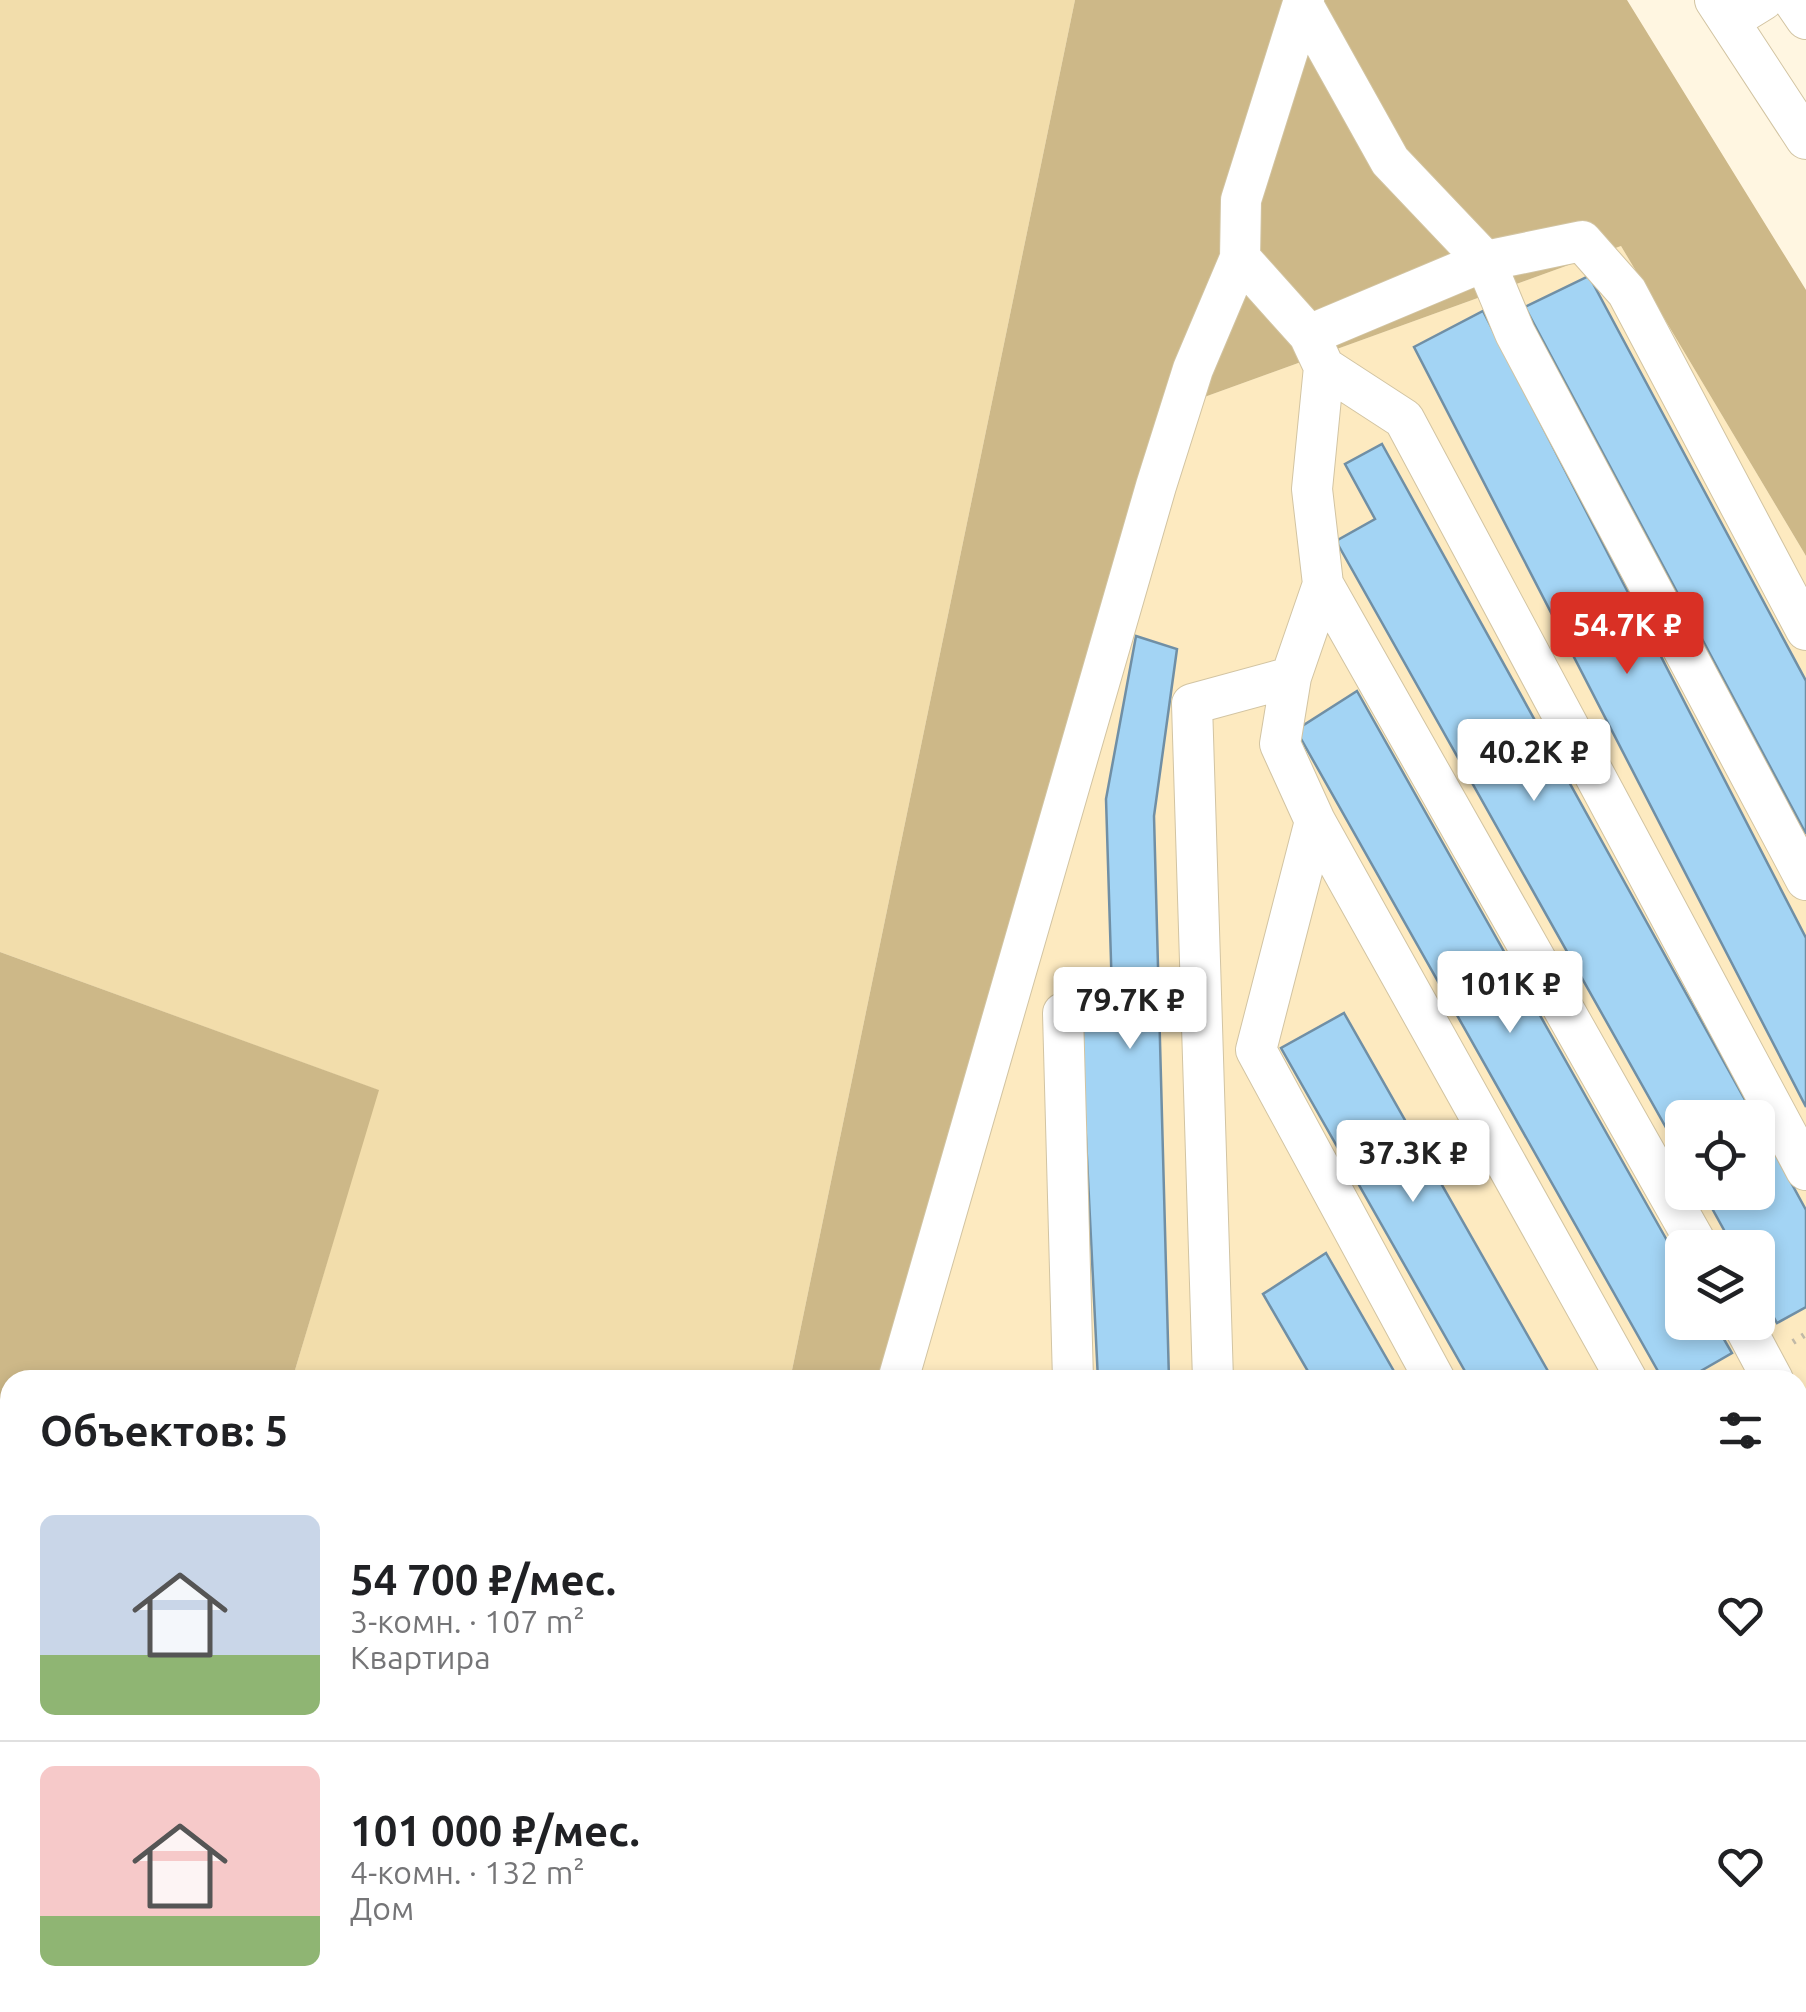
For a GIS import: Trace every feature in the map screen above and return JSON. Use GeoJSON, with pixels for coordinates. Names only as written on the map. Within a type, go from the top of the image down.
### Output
{"type":"FeatureCollection","features":[{"type":"Feature","properties":{"kind":"lane"},"geometry":{"type":"LineString","coordinates":[[1762,0],[1722,11],[1806,139]]}},
{"type":"Feature","properties":{"kind":"lane"},"geometry":{"type":"LineString","coordinates":[[1793,0],[1806,19]]}},
{"type":"Feature","properties":{"kind":"lane"},"geometry":{"type":"LineString","coordinates":[[901,1370],[1156,486],[1193,369],[1240,258],[1241,200],[1304,2]]}},
{"type":"Feature","properties":{"kind":"lane"},"geometry":{"type":"LineString","coordinates":[[1304,2],[1390,161],[1486,261],[1515,334],[1806,880]]}},
{"type":"Feature","properties":{"kind":"lane"},"geometry":{"type":"LineString","coordinates":[[1316,350],[1486,261],[1582,240],[1627,292],[1806,630]]}},
{"type":"Feature","properties":{"kind":"lane"},"geometry":{"type":"LineString","coordinates":[[1240,258],[1316,350],[1404,419],[1806,1170]]}},
{"type":"Feature","properties":{"kind":"lane"},"geometry":{"type":"LineString","coordinates":[[1316,350],[1312,489],[1323,584],[1689,1230]]}},
{"type":"Feature","properties":{"kind":"lane"},"geometry":{"type":"LineString","coordinates":[[1323,584],[1291,677],[1280,744],[1315,821],[1621,1370]]}},
{"type":"Feature","properties":{"kind":"lane"},"geometry":{"type":"LineString","coordinates":[[1214,1370],[1192,704],[1291,677]]}},
{"type":"Feature","properties":{"kind":"lane"},"geometry":{"type":"LineString","coordinates":[[1315,821],[1256,1050],[1430,1370]]}},
{"type":"Feature","properties":{"kind":"lane"},"geometry":{"type":"LineString","coordinates":[[1063,1014],[1073,1370]]}},
{"type":"Feature","properties":{"kind":"lane"},"geometry":{"type":"LineString","coordinates":[[1752,1340],[1768,1370]]}},
{"type":"Feature","properties":{"kind":"shaded area"},"geometry":{"type":"Polygon","coordinates":[[[0,0],[1075,0],[792,1370],[295,1370],[378,1090],[0,952],[0,0]]]}},
{"type":"Feature","properties":{"kind":"shaded area"},"geometry":{"type":"Polygon","coordinates":[[[1075,0],[1627,0],[1806,290],[1806,556],[1621,246],[1163,412],[884,1370],[792,1370],[1075,0]]]}},
{"type":"Feature","properties":{"kind":"shaded area"},"geometry":{"type":"Polygon","coordinates":[[[1621,246],[1806,556],[1806,1370],[884,1370],[1163,412],[1621,246]]]}},
{"type":"Feature","properties":{"kind":"shaded area"},"geometry":{"type":"Polygon","coordinates":[[[0,952],[379,1090],[295,1370],[0,1370],[0,952]]]}},
{"type":"Feature","properties":{"kind":"building"},"geometry":{"type":"Polygon","coordinates":[[[1589,276],[1806,681],[1806,834],[1525,307],[1589,276]]]}},
{"type":"Feature","properties":{"kind":"building"},"geometry":{"type":"Polygon","coordinates":[[[1483,311],[1806,938],[1806,1107],[1414,347],[1483,311]]]}},
{"type":"Feature","properties":{"kind":"building"},"geometry":{"type":"Polygon","coordinates":[[[1382,444],[1745,1100],[1665,1100],[1665,1126],[1336,541],[1375,519],[1345,464],[1382,444]]]}},
{"type":"Feature","properties":{"kind":"building"},"geometry":{"type":"Polygon","coordinates":[[[1136,636],[1177,649],[1154,816],[1169,1370],[1098,1370],[1079,997],[1112,993],[1106,799],[1136,636]]]}},
{"type":"Feature","properties":{"kind":"building"},"geometry":{"type":"Polygon","coordinates":[[[1357,691],[1665,1237],[1665,1340],[1724,1340],[1732,1353],[1702,1370],[1657,1370],[1296,730],[1357,691]]]}},
{"type":"Feature","properties":{"kind":"building"},"geometry":{"type":"Polygon","coordinates":[[[1344,1013],[1547,1370],[1464,1370],[1281,1048],[1344,1013]]]}},
{"type":"Feature","properties":{"kind":"building"},"geometry":{"type":"Polygon","coordinates":[[[1775,1153],[1806,1210],[1806,1307],[1777,1323],[1775,1319],[1775,1230],[1724,1230],[1713,1210],[1775,1210],[1775,1153]]]}},
{"type":"Feature","properties":{"kind":"building"},"geometry":{"type":"Polygon","coordinates":[[[1326,1253],[1393,1370],[1307,1370],[1263,1294],[1326,1253]]]}}]}
